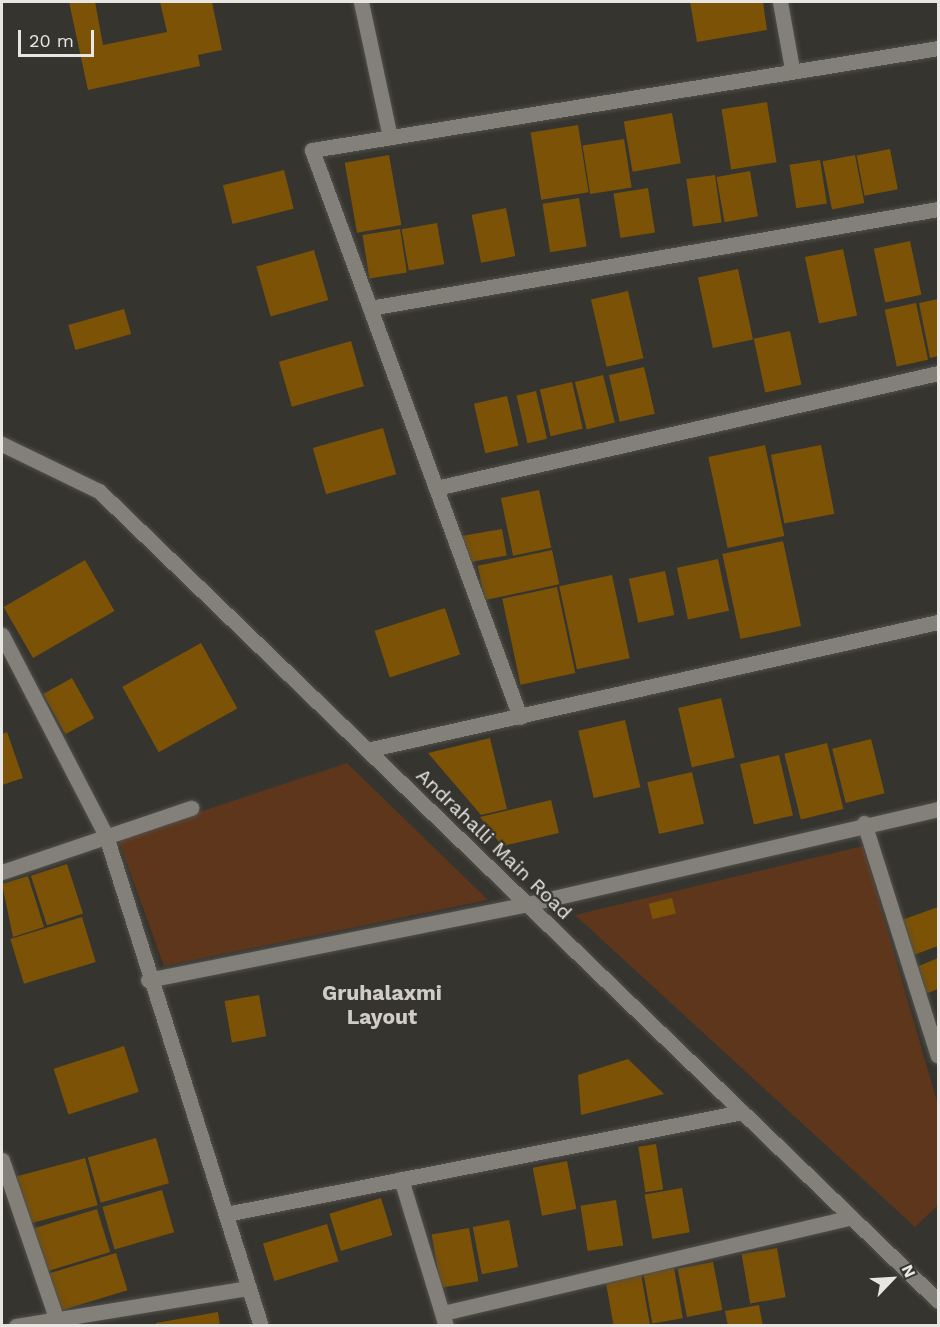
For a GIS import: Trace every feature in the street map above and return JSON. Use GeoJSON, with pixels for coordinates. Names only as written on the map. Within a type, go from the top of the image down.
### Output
{"type":"FeatureCollection","features":[{"type":"Feature","properties":{"kind":"street"},"geometry":{"type":"LineString","coordinates":[[361,2],[390,137]]}},
{"type":"Feature","properties":{"kind":"street"},"geometry":{"type":"LineString","coordinates":[[780,2],[792,69]]}},
{"type":"Feature","properties":{"kind":"street"},"geometry":{"type":"LineString","coordinates":[[520,717],[312,150],[792,69],[939,48]]}},
{"type":"Feature","properties":{"kind":"street"},"geometry":{"type":"LineString","coordinates":[[370,308],[939,209]]}},
{"type":"Feature","properties":{"kind":"street"},"geometry":{"type":"LineString","coordinates":[[436,488],[939,373]]}},
{"type":"Feature","properties":{"kind":"street","name":"Andrahalli Main Road"},"geometry":{"type":"LineString","coordinates":[[2,444],[99,491],[939,1301]]}},
{"type":"Feature","properties":{"kind":"street"},"geometry":{"type":"LineString","coordinates":[[367,750],[939,622]]}},
{"type":"Feature","properties":{"kind":"street"},"geometry":{"type":"LineString","coordinates":[[2,635],[106,837],[148,980],[261,1326]]}},
{"type":"Feature","properties":{"kind":"street"},"geometry":{"type":"LineString","coordinates":[[2,872],[191,808]]}},
{"type":"Feature","properties":{"kind":"street"},"geometry":{"type":"LineString","coordinates":[[148,980],[527,904],[864,823],[939,809]]}},
{"type":"Feature","properties":{"kind":"street"},"geometry":{"type":"LineString","coordinates":[[864,823],[939,1056]]}},
{"type":"Feature","properties":{"kind":"street"},"geometry":{"type":"LineString","coordinates":[[225,1214],[742,1112]]}},
{"type":"Feature","properties":{"kind":"street"},"geometry":{"type":"LineString","coordinates":[[2,1160],[5,1180],[56,1318]]}},
{"type":"Feature","properties":{"kind":"street"},"geometry":{"type":"LineString","coordinates":[[401,1179],[445,1319],[851,1217]]}},
{"type":"Feature","properties":{"kind":"street"},"geometry":{"type":"LineString","coordinates":[[16,1326],[249,1288]]}},
{"type":"Feature","properties":{"kind":"shaded area"},"geometry":{"type":"Polygon","coordinates":[[[347,763],[488,900],[164,966],[118,839],[347,763]]]}},
{"type":"Feature","properties":{"kind":"shaded area"},"geometry":{"type":"Polygon","coordinates":[[[863,846],[938,1105],[938,1205],[915,1227],[575,915],[863,846]]]}},
{"type":"Feature","properties":{"kind":"building"},"geometry":{"type":"Polygon","coordinates":[[[69,2],[95,2],[103,45],[167,32],[160,2],[212,2],[222,50],[198,55],[200,66],[88,90],[69,2]]]}},
{"type":"Feature","properties":{"kind":"building"},"geometry":{"type":"Polygon","coordinates":[[[690,2],[763,2],[767,30],[697,42],[690,2]]]}},
{"type":"Feature","properties":{"kind":"building"},"geometry":{"type":"Polygon","coordinates":[[[767,102],[777,162],[731,169],[722,109],[767,102]]]}},
{"type":"Feature","properties":{"kind":"building"},"geometry":{"type":"Polygon","coordinates":[[[672,113],[681,163],[633,172],[624,122],[672,113]]]}},
{"type":"Feature","properties":{"kind":"building"},"geometry":{"type":"Polygon","coordinates":[[[578,125],[589,192],[541,200],[531,133],[578,125]]]}},
{"type":"Feature","properties":{"kind":"building"},"geometry":{"type":"Polygon","coordinates":[[[624,139],[632,187],[590,194],[583,146],[624,139]]]}},
{"type":"Feature","properties":{"kind":"building"},"geometry":{"type":"Polygon","coordinates":[[[890,149],[898,189],[864,196],[857,155],[890,149]]]}},
{"type":"Feature","properties":{"kind":"building"},"geometry":{"type":"Polygon","coordinates":[[[389,155],[401,225],[357,233],[345,163],[389,155]]]}},
{"type":"Feature","properties":{"kind":"building"},"geometry":{"type":"Polygon","coordinates":[[[855,155],[864,203],[832,209],[823,161],[855,155]]]}},
{"type":"Feature","properties":{"kind":"building"},"geometry":{"type":"Polygon","coordinates":[[[820,160],[827,203],[796,208],[789,165],[820,160]]]}},
{"type":"Feature","properties":{"kind":"building"},"geometry":{"type":"Polygon","coordinates":[[[284,170],[294,209],[233,224],[223,185],[284,170]]]}},
{"type":"Feature","properties":{"kind":"building"},"geometry":{"type":"Polygon","coordinates":[[[750,171],[758,216],[725,222],[717,177],[750,171]]]}},
{"type":"Feature","properties":{"kind":"building"},"geometry":{"type":"Polygon","coordinates":[[[715,175],[722,223],[693,227],[686,179],[715,175]]]}},
{"type":"Feature","properties":{"kind":"building"},"geometry":{"type":"Polygon","coordinates":[[[648,188],[655,232],[620,238],[613,193],[648,188]]]}},
{"type":"Feature","properties":{"kind":"building"},"geometry":{"type":"Polygon","coordinates":[[[579,198],[587,246],[550,252],[542,204],[579,198]]]}},
{"type":"Feature","properties":{"kind":"building"},"geometry":{"type":"Polygon","coordinates":[[[506,208],[515,256],[481,263],[472,215],[506,208]]]}},
{"type":"Feature","properties":{"kind":"building"},"geometry":{"type":"Polygon","coordinates":[[[437,223],[444,264],[409,271],[402,229],[437,223]]]}},
{"type":"Feature","properties":{"kind":"building"},"geometry":{"type":"Polygon","coordinates":[[[400,229],[407,272],[369,278],[362,235],[400,229]]]}},
{"type":"Feature","properties":{"kind":"building"},"geometry":{"type":"Polygon","coordinates":[[[910,241],[921,295],[885,302],[874,249],[910,241]]]}},
{"type":"Feature","properties":{"kind":"building"},"geometry":{"type":"Polygon","coordinates":[[[843,249],[857,316],[819,324],[805,257],[843,249]]]}},
{"type":"Feature","properties":{"kind":"building"},"geometry":{"type":"Polygon","coordinates":[[[314,250],[328,300],[271,317],[256,267],[314,250]]]}},
{"type":"Feature","properties":{"kind":"building"},"geometry":{"type":"Polygon","coordinates":[[[738,269],[753,339],[713,348],[698,278],[738,269]]]}},
{"type":"Feature","properties":{"kind":"building"},"geometry":{"type":"Polygon","coordinates":[[[628,291],[644,358],[606,367],[591,300],[628,291]]]}},
{"type":"Feature","properties":{"kind":"building"},"geometry":{"type":"Polygon","coordinates":[[[938,299],[938,356],[930,358],[919,303],[938,299]]]}},
{"type":"Feature","properties":{"kind":"building"},"geometry":{"type":"Polygon","coordinates":[[[916,303],[928,360],[897,366],[885,310],[916,303]]]}},
{"type":"Feature","properties":{"kind":"building"},"geometry":{"type":"Polygon","coordinates":[[[124,309],[131,334],[75,350],[68,325],[124,309]]]}},
{"type":"Feature","properties":{"kind":"building"},"geometry":{"type":"Polygon","coordinates":[[[790,331],[801,385],[765,392],[754,339],[790,331]]]}},
{"type":"Feature","properties":{"kind":"building"},"geometry":{"type":"Polygon","coordinates":[[[351,341],[364,386],[292,407],[279,362],[351,341]]]}},
{"type":"Feature","properties":{"kind":"building"},"geometry":{"type":"Polygon","coordinates":[[[644,367],[655,414],[620,422],[609,375],[644,367]]]}},
{"type":"Feature","properties":{"kind":"building"},"geometry":{"type":"Polygon","coordinates":[[[603,375],[615,423],[587,430],[575,382],[603,375]]]}},
{"type":"Feature","properties":{"kind":"building"},"geometry":{"type":"Polygon","coordinates":[[[572,382],[583,429],[551,436],[540,389],[572,382]]]}},
{"type":"Feature","properties":{"kind":"building"},"geometry":{"type":"Polygon","coordinates":[[[536,391],[547,439],[528,443],[517,395],[536,391]]]}},
{"type":"Feature","properties":{"kind":"building"},"geometry":{"type":"Polygon","coordinates":[[[507,396],[518,446],[485,453],[474,404],[507,396]]]}},
{"type":"Feature","properties":{"kind":"building"},"geometry":{"type":"Polygon","coordinates":[[[383,428],[396,474],[326,494],[313,448],[383,428]]]}},
{"type":"Feature","properties":{"kind":"building"},"geometry":{"type":"Polygon","coordinates":[[[765,445],[784,536],[728,548],[708,457],[765,445]]]}},
{"type":"Feature","properties":{"kind":"building"},"geometry":{"type":"Polygon","coordinates":[[[821,445],[834,514],[784,523],[771,455],[821,445]]]}},
{"type":"Feature","properties":{"kind":"building"},"geometry":{"type":"Polygon","coordinates":[[[539,490],[551,548],[513,556],[501,498],[539,490]]]}},
{"type":"Feature","properties":{"kind":"building"},"geometry":{"type":"Polygon","coordinates":[[[502,529],[507,556],[466,563],[462,536],[502,529]]]}},
{"type":"Feature","properties":{"kind":"building"},"geometry":{"type":"Polygon","coordinates":[[[783,541],[801,626],[740,639],[722,554],[783,541]]]}},
{"type":"Feature","properties":{"kind":"building"},"geometry":{"type":"Polygon","coordinates":[[[552,550],[559,584],[485,600],[478,566],[552,550]]]}},
{"type":"Feature","properties":{"kind":"building"},"geometry":{"type":"Polygon","coordinates":[[[718,559],[729,611],[688,620],[677,568],[718,559]]]}},
{"type":"Feature","properties":{"kind":"building"},"geometry":{"type":"Polygon","coordinates":[[[85,560],[114,611],[33,658],[4,607],[85,560]]]}},
{"type":"Feature","properties":{"kind":"building"},"geometry":{"type":"Polygon","coordinates":[[[665,571],[674,615],[638,623],[629,579],[665,571]]]}},
{"type":"Feature","properties":{"kind":"building"},"geometry":{"type":"Polygon","coordinates":[[[612,575],[630,658],[577,669],[559,586],[612,575]]]}},
{"type":"Feature","properties":{"kind":"building"},"geometry":{"type":"Polygon","coordinates":[[[557,587],[575,673],[521,685],[502,599],[557,587]]]}},
{"type":"Feature","properties":{"kind":"building"},"geometry":{"type":"Polygon","coordinates":[[[445,608],[460,655],[390,677],[375,631],[445,608]]]}},
{"type":"Feature","properties":{"kind":"building"},"geometry":{"type":"Polygon","coordinates":[[[201,643],[237,709],[159,752],[122,687],[201,643]]]}},
{"type":"Feature","properties":{"kind":"building"},"geometry":{"type":"Polygon","coordinates":[[[72,678],[94,718],[65,734],[43,694],[72,678]]]}},
{"type":"Feature","properties":{"kind":"building"},"geometry":{"type":"Polygon","coordinates":[[[721,698],[735,757],[692,767],[678,708],[721,698]]]}},
{"type":"Feature","properties":{"kind":"building"},"geometry":{"type":"Polygon","coordinates":[[[625,720],[641,787],[594,798],[578,731],[625,720]]]}},
{"type":"Feature","properties":{"kind":"building"},"geometry":{"type":"Polygon","coordinates":[[[7,732],[23,778],[2,785],[2,734],[7,732]]]}},
{"type":"Feature","properties":{"kind":"building"},"geometry":{"type":"Polygon","coordinates":[[[490,738],[507,809],[481,815],[428,753],[490,738]]]}},
{"type":"Feature","properties":{"kind":"building"},"geometry":{"type":"Polygon","coordinates":[[[871,739],[885,793],[846,803],[832,749],[871,739]]]}},
{"type":"Feature","properties":{"kind":"building"},"geometry":{"type":"Polygon","coordinates":[[[827,743],[843,809],[801,820],[784,754],[827,743]]]}},
{"type":"Feature","properties":{"kind":"building"},"geometry":{"type":"Polygon","coordinates":[[[779,755],[793,815],[754,824],[740,764],[779,755]]]}},
{"type":"Feature","properties":{"kind":"building"},"geometry":{"type":"Polygon","coordinates":[[[692,772],[704,824],[659,834],[647,782],[692,772]]]}},
{"type":"Feature","properties":{"kind":"building"},"geometry":{"type":"Polygon","coordinates":[[[551,800],[559,833],[502,846],[480,817],[551,800]]]}},
{"type":"Feature","properties":{"kind":"building"},"geometry":{"type":"Polygon","coordinates":[[[67,864],[83,913],[47,925],[31,876],[67,864]]]}},
{"type":"Feature","properties":{"kind":"building"},"geometry":{"type":"Polygon","coordinates":[[[28,876],[44,927],[13,937],[2,884],[28,876]]]}},
{"type":"Feature","properties":{"kind":"building"},"geometry":{"type":"Polygon","coordinates":[[[672,898],[676,914],[653,919],[649,904],[672,898]]]}},
{"type":"Feature","properties":{"kind":"building"},"geometry":{"type":"Polygon","coordinates":[[[938,907],[938,946],[911,956],[899,921],[938,907]]]}},
{"type":"Feature","properties":{"kind":"building"},"geometry":{"type":"Polygon","coordinates":[[[82,917],[96,962],[24,984],[10,939],[82,917]]]}},
{"type":"Feature","properties":{"kind":"building"},"geometry":{"type":"Polygon","coordinates":[[[938,958],[938,989],[923,995],[914,968],[938,958]]]}},
{"type":"Feature","properties":{"kind":"building"},"geometry":{"type":"Polygon","coordinates":[[[259,995],[266,1036],[232,1042],[225,1001],[259,995]]]}},
{"type":"Feature","properties":{"kind":"building"},"geometry":{"type":"Polygon","coordinates":[[[124,1046],[139,1092],[68,1115],[54,1069],[124,1046]]]}},
{"type":"Feature","properties":{"kind":"building"},"geometry":{"type":"Polygon","coordinates":[[[628,1059],[664,1094],[581,1115],[578,1075],[628,1059]]]}},
{"type":"Feature","properties":{"kind":"building"},"geometry":{"type":"Polygon","coordinates":[[[156,1138],[169,1183],[101,1203],[88,1158],[156,1138]]]}},
{"type":"Feature","properties":{"kind":"building"},"geometry":{"type":"Polygon","coordinates":[[[656,1144],[663,1189],[645,1192],[638,1147],[656,1144]]]}},
{"type":"Feature","properties":{"kind":"building"},"geometry":{"type":"Polygon","coordinates":[[[85,1158],[98,1205],[29,1224],[16,1176],[85,1158]]]}},
{"type":"Feature","properties":{"kind":"building"},"geometry":{"type":"Polygon","coordinates":[[[567,1161],[576,1209],[542,1216],[533,1168],[567,1161]]]}},
{"type":"Feature","properties":{"kind":"building"},"geometry":{"type":"Polygon","coordinates":[[[682,1188],[690,1232],[652,1239],[645,1195],[682,1188]]]}},
{"type":"Feature","properties":{"kind":"building"},"geometry":{"type":"Polygon","coordinates":[[[162,1190],[174,1232],[115,1249],[102,1207],[162,1190]]]}},
{"type":"Feature","properties":{"kind":"building"},"geometry":{"type":"Polygon","coordinates":[[[381,1198],[392,1235],[341,1251],[329,1214],[381,1198]]]}},
{"type":"Feature","properties":{"kind":"building"},"geometry":{"type":"Polygon","coordinates":[[[616,1200],[623,1245],[588,1251],[580,1206],[616,1200]]]}},
{"type":"Feature","properties":{"kind":"building"},"geometry":{"type":"Polygon","coordinates":[[[97,1209],[110,1252],[44,1272],[31,1229],[97,1209]]]}},
{"type":"Feature","properties":{"kind":"building"},"geometry":{"type":"Polygon","coordinates":[[[509,1220],[518,1267],[482,1274],[473,1227],[509,1220]]]}},
{"type":"Feature","properties":{"kind":"building"},"geometry":{"type":"Polygon","coordinates":[[[327,1224],[338,1261],[274,1281],[263,1244],[327,1224]]]}},
{"type":"Feature","properties":{"kind":"building"},"geometry":{"type":"Polygon","coordinates":[[[469,1228],[478,1281],[441,1288],[432,1235],[469,1228]]]}},
{"type":"Feature","properties":{"kind":"building"},"geometry":{"type":"Polygon","coordinates":[[[777,1248],[786,1297],[750,1303],[742,1254],[777,1248]]]}},
{"type":"Feature","properties":{"kind":"building"},"geometry":{"type":"Polygon","coordinates":[[[116,1253],[127,1290],[59,1311],[47,1274],[116,1253]]]}},
{"type":"Feature","properties":{"kind":"building"},"geometry":{"type":"Polygon","coordinates":[[[713,1262],[722,1310],[687,1317],[678,1269],[713,1262]]]}},
{"type":"Feature","properties":{"kind":"building"},"geometry":{"type":"Polygon","coordinates":[[[674,1268],[683,1318],[652,1324],[643,1273],[674,1268]]]}},
{"type":"Feature","properties":{"kind":"building"},"geometry":{"type":"Polygon","coordinates":[[[641,1274],[650,1324],[614,1326],[606,1280],[641,1274]]]}},
{"type":"Feature","properties":{"kind":"building"},"geometry":{"type":"Polygon","coordinates":[[[759,1305],[763,1326],[728,1326],[725,1311],[759,1305]]]}},
{"type":"Feature","properties":{"kind":"building"},"geometry":{"type":"Polygon","coordinates":[[[218,1312],[220,1326],[157,1326],[156,1323],[218,1312]]]}},
{"type":"Feature","properties":{"kind":"district","name":"Gruhalaxmi Layout"},"geometry":{"type":"Point","coordinates":[382,1005]}}]}
